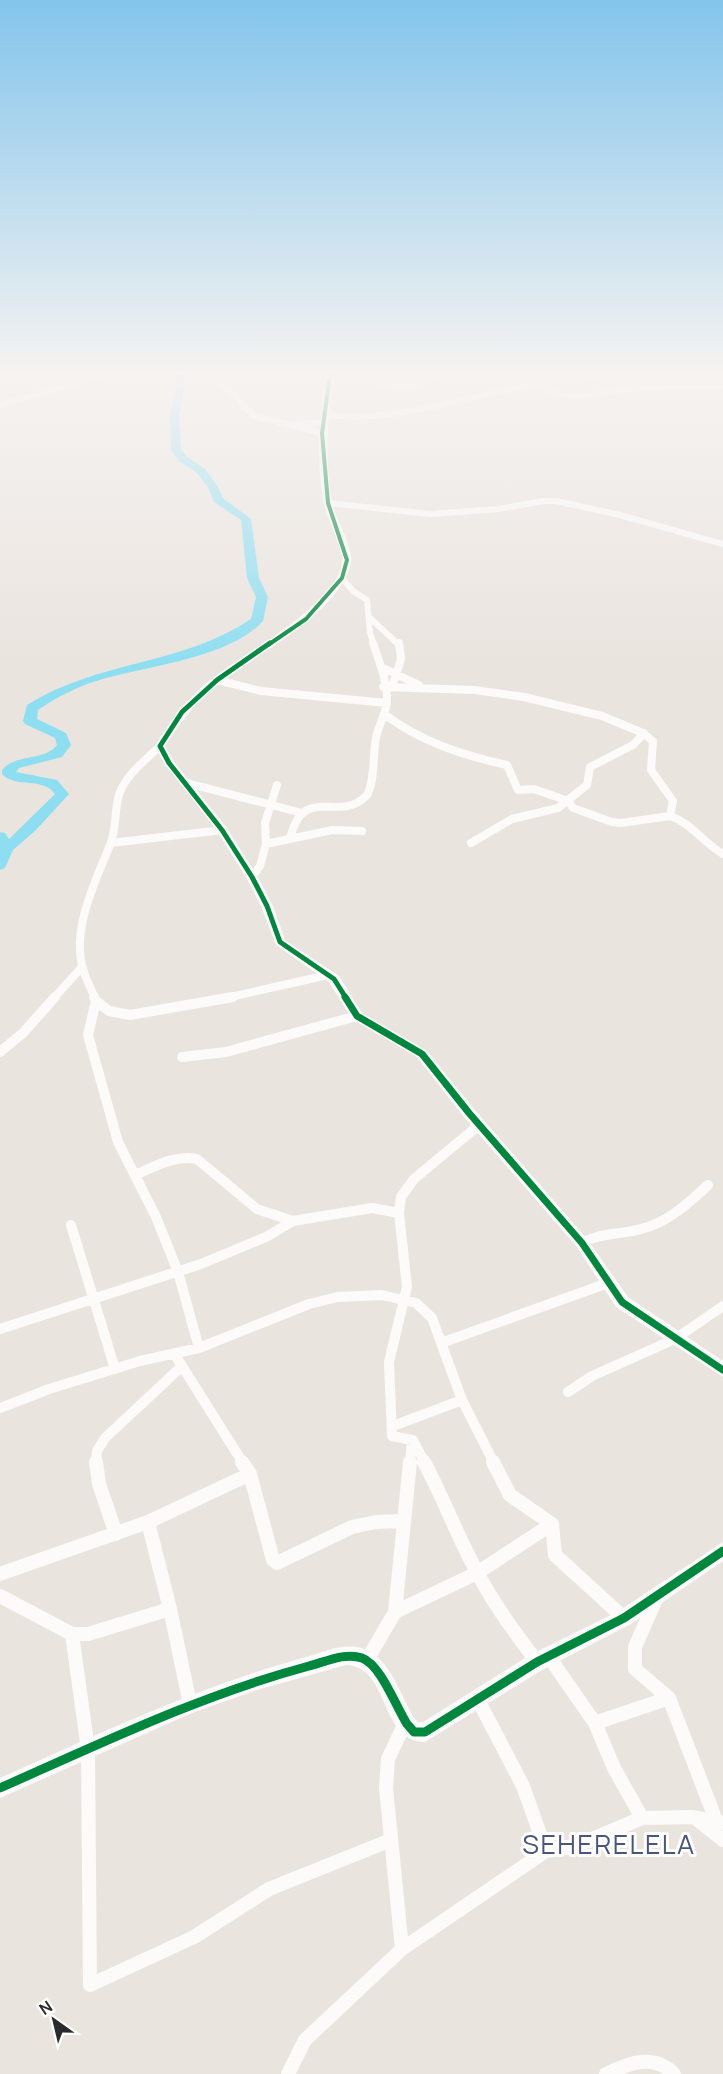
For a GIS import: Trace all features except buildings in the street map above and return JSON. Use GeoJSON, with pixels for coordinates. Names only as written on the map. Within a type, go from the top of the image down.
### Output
{"type":"FeatureCollection","features":[{"type":"Feature","properties":{"kind":"street"},"geometry":{"type":"LineString","coordinates":[[326,472],[328,503],[347,560],[342,578],[306,619],[217,680],[182,712],[159,746],[130,776],[119,795],[117,819],[111,843],[94,881],[86,908],[80,946],[81,967],[96,1001],[109,1011],[130,1015],[206,1003],[328,975]]}},
{"type":"Feature","properties":{"kind":"street"},"geometry":{"type":"LineString","coordinates":[[328,503],[430,514],[499,509],[538,501],[555,501],[620,515],[723,544]]}},
{"type":"Feature","properties":{"kind":"street"},"geometry":{"type":"LineString","coordinates":[[290,839],[293,826],[302,813],[314,806],[346,807],[367,795],[370,788],[370,776],[375,765],[375,740],[387,703],[381,667],[370,633],[367,600],[353,591],[342,578]]}},
{"type":"Feature","properties":{"kind":"street"},"geometry":{"type":"LineString","coordinates":[[369,617],[376,626],[398,641],[401,649],[397,676],[392,687]]}},
{"type":"Feature","properties":{"kind":"street"},"geometry":{"type":"LineString","coordinates":[[381,667],[425,688]]}},
{"type":"Feature","properties":{"kind":"street"},"geometry":{"type":"LineString","coordinates":[[217,680],[261,691],[387,703]]}},
{"type":"Feature","properties":{"kind":"street"},"geometry":{"type":"LineString","coordinates":[[383,687],[511,694],[594,714],[644,733],[653,741],[651,770],[673,801],[670,816]]}},
{"type":"Feature","properties":{"kind":"street"},"geometry":{"type":"LineString","coordinates":[[384,714],[409,733],[449,752],[507,765],[518,790],[534,789],[568,801],[573,808],[621,824],[670,816],[691,825],[712,849],[723,854]]}},
{"type":"Feature","properties":{"kind":"street"},"geometry":{"type":"LineString","coordinates":[[471,843],[512,819],[558,808],[587,785],[590,767],[633,745],[644,733]]}},
{"type":"Feature","properties":{"kind":"street"},"geometry":{"type":"LineString","coordinates":[[159,746],[169,763],[188,783],[222,830],[252,877],[267,906],[280,942],[328,975],[341,988],[357,1016],[422,1054],[479,1125],[582,1243],[622,1302],[723,1370]]}},
{"type":"Feature","properties":{"kind":"street"},"geometry":{"type":"LineString","coordinates":[[188,783],[302,813]]}},
{"type":"Feature","properties":{"kind":"street"},"geometry":{"type":"LineString","coordinates":[[252,877],[260,866],[266,844],[265,823],[277,785]]}},
{"type":"Feature","properties":{"kind":"street"},"geometry":{"type":"LineString","coordinates":[[111,843],[222,830]]}},
{"type":"Feature","properties":{"kind":"street"},"geometry":{"type":"LineString","coordinates":[[266,844],[276,840],[332,830],[362,831]]}},
{"type":"Feature","properties":{"kind":"street"},"geometry":{"type":"LineString","coordinates":[[0,1052],[18,1039],[41,1016],[81,967]]}},
{"type":"Feature","properties":{"kind":"street"},"geometry":{"type":"LineString","coordinates":[[96,1001],[88,1035],[118,1142],[156,1217],[178,1272],[199,1348]]}},
{"type":"Feature","properties":{"kind":"street"},"geometry":{"type":"LineString","coordinates":[[182,1057],[226,1052],[357,1016]]}},
{"type":"Feature","properties":{"kind":"street"},"geometry":{"type":"LineString","coordinates":[[412,1440],[392,1436],[389,1362],[404,1300],[407,1271],[399,1213],[401,1197],[406,1188],[479,1125]]}},
{"type":"Feature","properties":{"kind":"street"},"geometry":{"type":"LineString","coordinates":[[135,1175],[176,1159],[197,1159],[224,1184],[257,1209],[293,1221]]}},
{"type":"Feature","properties":{"kind":"street"},"geometry":{"type":"LineString","coordinates":[[582,1243],[597,1234],[609,1231],[630,1232],[651,1226],[690,1201],[708,1185]]}},
{"type":"Feature","properties":{"kind":"street"},"geometry":{"type":"LineString","coordinates":[[0,1329],[94,1297],[178,1272],[248,1246],[293,1221],[372,1208],[399,1213]]}},
{"type":"Feature","properties":{"kind":"street"},"geometry":{"type":"LineString","coordinates":[[71,1225],[115,1369]]}},
{"type":"Feature","properties":{"kind":"street"},"geometry":{"type":"LineString","coordinates":[[441,1343],[608,1283]]}},
{"type":"Feature","properties":{"kind":"street"},"geometry":{"type":"LineString","coordinates":[[0,1408],[49,1389],[140,1361],[199,1348],[309,1304],[337,1297],[366,1294],[404,1300],[422,1307],[432,1318],[462,1400],[510,1495],[552,1524],[555,1555],[624,1618]]}},
{"type":"Feature","properties":{"kind":"street"},"geometry":{"type":"LineString","coordinates":[[568,1392],[592,1376],[675,1339],[723,1306]]}},
{"type":"Feature","properties":{"kind":"street"},"geometry":{"type":"LineString","coordinates":[[175,1355],[250,1474],[270,1557],[277,1563],[352,1527],[376,1522],[403,1521]]}},
{"type":"Feature","properties":{"kind":"street"},"geometry":{"type":"LineString","coordinates":[[116,1534],[98,1475],[96,1458],[98,1450],[105,1438],[181,1367]]}},
{"type":"Feature","properties":{"kind":"street"},"geometry":{"type":"LineString","coordinates":[[393,1426],[462,1400]]}},
{"type":"Feature","properties":{"kind":"street"},"geometry":{"type":"LineString","coordinates":[[367,1660],[395,1612],[412,1440]]}},
{"type":"Feature","properties":{"kind":"street"},"geometry":{"type":"LineString","coordinates":[[412,1440],[447,1505],[477,1573],[500,1612],[543,1659],[595,1723],[614,1768],[642,1818]]}},
{"type":"Feature","properties":{"kind":"street"},"geometry":{"type":"LineString","coordinates":[[0,1574],[147,1522],[250,1474]]}},
{"type":"Feature","properties":{"kind":"street"},"geometry":{"type":"LineString","coordinates":[[147,1522],[170,1609],[190,1704]]}},
{"type":"Feature","properties":{"kind":"street"},"geometry":{"type":"LineString","coordinates":[[395,1612],[477,1573],[552,1524]]}},
{"type":"Feature","properties":{"kind":"street"},"geometry":{"type":"LineString","coordinates":[[0,1788],[190,1704],[257,1680],[346,1656],[357,1656],[373,1665],[405,1723],[414,1732],[425,1732],[543,1659],[624,1618],[723,1551]]}},
{"type":"Feature","properties":{"kind":"street"},"geometry":{"type":"LineString","coordinates":[[658,1594],[635,1647],[633,1661],[635,1669],[669,1698],[699,1780],[720,1823]]}},
{"type":"Feature","properties":{"kind":"street"},"geometry":{"type":"LineString","coordinates":[[0,1596],[72,1634],[88,1634],[170,1609]]}},
{"type":"Feature","properties":{"kind":"street"},"geometry":{"type":"LineString","coordinates":[[72,1634],[88,1750],[90,1985],[194,1937],[269,1889],[391,1840]]}},
{"type":"Feature","properties":{"kind":"street"},"geometry":{"type":"LineString","coordinates":[[595,1723],[611,1721],[624,1716],[640,1705],[669,1698]]}},
{"type":"Feature","properties":{"kind":"street"},"geometry":{"type":"LineString","coordinates":[[478,1700],[523,1786],[546,1851]]}},
{"type":"Feature","properties":{"kind":"street"},"geometry":{"type":"LineString","coordinates":[[402,1949],[386,1788],[388,1759],[394,1741],[405,1723]]}},
{"type":"Feature","properties":{"kind":"street"},"geometry":{"type":"LineString","coordinates":[[288,2074],[305,2040],[402,1949],[546,1851],[573,1847],[642,1818],[693,1817],[720,1823]]}},
{"type":"Feature","properties":{"kind":"street"},"geometry":{"type":"LineString","coordinates":[[693,1817],[723,1840]]}},
{"type":"Feature","properties":{"kind":"street"},"geometry":{"type":"LineString","coordinates":[[606,2074],[623,2066],[653,2060],[663,2062],[674,2074]]}},
{"type":"Feature","properties":{"kind":"waterway"},"geometry":{"type":"LineString","coordinates":[[7,848],[31,827],[62,794],[52,783],[9,774],[9,770],[14,765],[57,754],[64,745],[61,736],[30,721],[32,708],[56,693],[83,681],[205,649],[233,637],[257,621],[262,597],[253,578],[246,519],[218,500],[213,487],[202,472]]}},
{"type":"Feature","properties":{"kind":"waterway"},"geometry":{"type":"LineString","coordinates":[[0,836],[7,848]]}},
{"type":"Feature","properties":{"kind":"waterway"},"geometry":{"type":"LineString","coordinates":[[0,865],[7,848]]}},
{"type":"Feature","properties":{"kind":"cycle path"},"geometry":{"type":"LineString","coordinates":[[325,472],[328,503],[347,560],[342,578],[306,619],[217,680],[182,712],[160,746],[169,763],[222,830],[252,877],[267,906],[280,942],[334,979],[357,1016],[422,1054],[469,1113],[582,1243],[622,1302],[723,1370]]}},
{"type":"Feature","properties":{"kind":"cycle path"},"geometry":{"type":"LineString","coordinates":[[0,1788],[190,1704],[257,1680],[346,1656],[363,1658],[374,1666],[407,1724],[414,1732],[425,1732],[537,1662],[624,1618],[723,1551]]}},
{"type":"Feature","properties":{"kind":"district","name":"SEHERELELA"},"geometry":{"type":"Point","coordinates":[609,1843]}}]}
